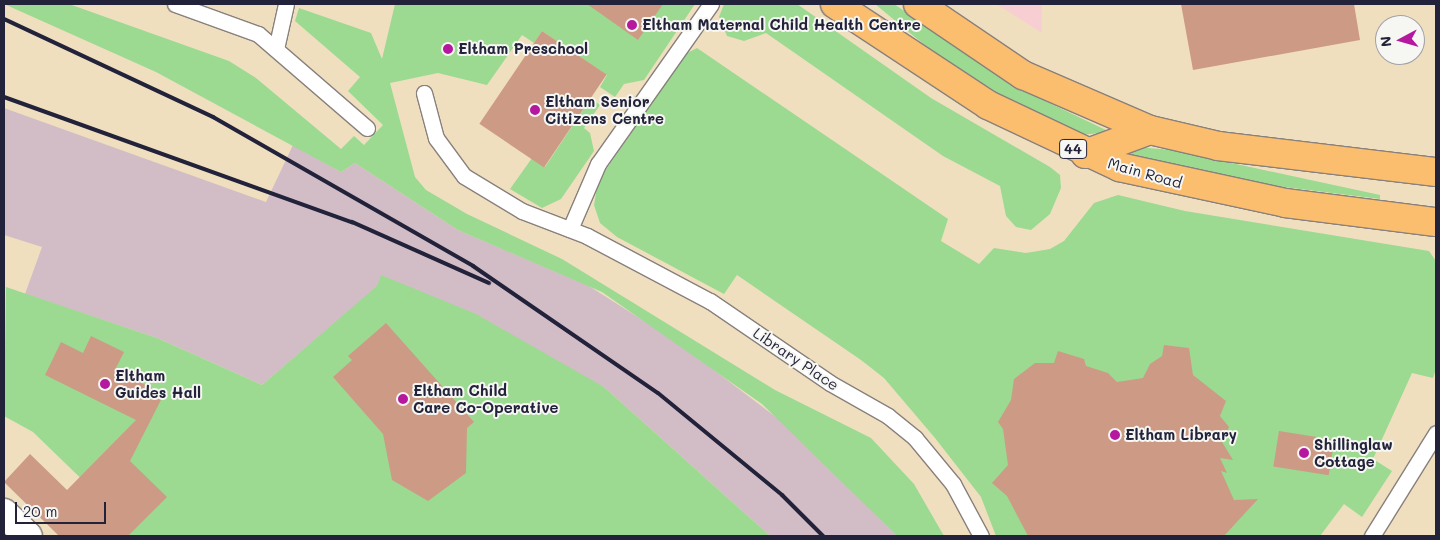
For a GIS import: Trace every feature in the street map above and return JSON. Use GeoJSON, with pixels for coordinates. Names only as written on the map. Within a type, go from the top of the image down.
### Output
{"type":"FeatureCollection","features":[{"type":"Feature","properties":{"kind":"main road","name":"Main Road"},"geometry":{"type":"LineString","coordinates":[[835,4],[988,105],[1085,154],[1152,177],[1233,194],[1436,222]]}},
{"type":"Feature","properties":{"kind":"main road"},"geometry":{"type":"LineString","coordinates":[[918,4],[1023,75],[1150,130],[1226,147],[1436,172]]}},
{"type":"Feature","properties":{"kind":"main road"},"geometry":{"type":"LineString","coordinates":[[1085,154],[1150,130]]}},
{"type":"Feature","properties":{"kind":"street"},"geometry":{"type":"LineString","coordinates":[[4,513],[28,536]]}},
{"type":"Feature","properties":{"kind":"lane"},"geometry":{"type":"LineString","coordinates":[[175,4],[247,28],[276,49],[367,128]]}},
{"type":"Feature","properties":{"kind":"lane"},"geometry":{"type":"LineString","coordinates":[[276,49],[286,4]]}},
{"type":"Feature","properties":{"kind":"lane"},"geometry":{"type":"LineString","coordinates":[[570,229],[598,164],[712,4]]}},
{"type":"Feature","properties":{"kind":"lane","name":"Library Place"},"geometry":{"type":"LineString","coordinates":[[424,93],[436,138],[464,176],[522,211],[570,229],[710,301],[908,431],[964,498],[981,536]]}},
{"type":"Feature","properties":{"kind":"lane"},"geometry":{"type":"LineString","coordinates":[[1372,536],[1436,432]]}},
{"type":"Feature","properties":{"kind":"shaded area"},"geometry":{"type":"Polygon","coordinates":[[[996,4],[1042,4],[1042,33],[996,4]]]}},
{"type":"Feature","properties":{"kind":"shaded area"},"geometry":{"type":"Polygon","coordinates":[[[4,108],[266,202],[293,145],[341,172],[355,163],[458,230],[589,286],[677,342],[785,424],[897,536],[770,536],[604,387],[381,276],[378,286],[262,385],[157,338],[25,294],[42,247],[4,235],[4,108]]]}},
{"type":"Feature","properties":{"kind":"green space"},"geometry":{"type":"Polygon","coordinates":[[[4,4],[69,4],[229,61],[256,78],[341,149],[354,136],[364,145],[383,125],[348,91],[360,77],[295,21],[299,8],[371,33],[382,59],[395,4],[695,4],[644,80],[624,84],[615,97],[600,87],[607,75],[542,31],[534,43],[522,35],[487,85],[438,73],[390,83],[415,177],[426,190],[467,214],[562,259],[775,390],[871,438],[914,484],[944,536],[897,536],[762,404],[602,292],[458,230],[355,163],[341,172],[156,72],[4,4]]]}},
{"type":"Feature","properties":{"kind":"green space"},"geometry":{"type":"Polygon","coordinates":[[[724,4],[797,4],[931,98],[1050,167],[1060,175],[1061,188],[1050,214],[1031,230],[1016,227],[1006,216],[1000,186],[943,156],[766,33],[744,41],[727,36],[719,17],[724,4]]]}},
{"type":"Feature","properties":{"kind":"green space"},"geometry":{"type":"Polygon","coordinates":[[[875,4],[894,4],[1016,87],[1110,132],[1081,135],[1023,109],[933,52],[875,4]]]}},
{"type":"Feature","properties":{"kind":"green space"},"geometry":{"type":"Polygon","coordinates":[[[697,48],[948,219],[941,241],[979,264],[994,248],[1026,253],[1050,249],[1064,241],[1094,203],[1118,195],[1185,211],[1429,251],[1436,261],[1436,369],[1433,378],[1412,373],[1373,459],[1392,471],[1362,517],[1344,504],[1320,536],[996,536],[981,497],[935,438],[884,378],[861,360],[737,275],[724,294],[617,237],[600,223],[594,205],[598,181],[687,53],[697,48]]]}},
{"type":"Feature","properties":{"kind":"green space"},"geometry":{"type":"Polygon","coordinates":[[[591,98],[600,105],[584,128],[590,133],[594,151],[561,199],[542,208],[510,189],[532,158],[545,167],[591,98]]]}},
{"type":"Feature","properties":{"kind":"green space"},"geometry":{"type":"Polygon","coordinates":[[[1127,146],[1171,150],[1380,195],[1380,199],[1237,181],[1127,155],[1124,152],[1127,146]]]}},
{"type":"Feature","properties":{"kind":"green space"},"geometry":{"type":"Polygon","coordinates":[[[381,275],[476,314],[604,387],[770,536],[118,536],[128,524],[33,432],[4,416],[6,287],[157,338],[262,385],[377,286],[381,275]]]}},
{"type":"Feature","properties":{"kind":"building","name":"Eltham Preschool"},"geometry":{"type":"Polygon","coordinates":[[[587,4],[663,4],[638,40],[587,4]]]}},
{"type":"Feature","properties":{"kind":"building"},"geometry":{"type":"Polygon","coordinates":[[[1181,4],[1354,4],[1360,40],[1193,70],[1181,4]]]}},
{"type":"Feature","properties":{"kind":"building","name":"Eltham Senior Citizens Centre"},"geometry":{"type":"Polygon","coordinates":[[[542,31],[607,75],[544,167],[479,124],[542,31]]]}},
{"type":"Feature","properties":{"kind":"building","name":"Eltham Child Care Co-Operative"},"geometry":{"type":"Polygon","coordinates":[[[386,323],[474,422],[467,428],[466,473],[428,501],[392,480],[383,434],[333,377],[352,360],[348,356],[386,323]]]}},
{"type":"Feature","properties":{"kind":"building"},"geometry":{"type":"Polygon","coordinates":[[[91,336],[124,352],[115,370],[164,394],[130,461],[167,497],[128,536],[59,536],[4,482],[30,454],[67,490],[136,420],[45,375],[61,342],[83,353],[91,336]]]}},
{"type":"Feature","properties":{"kind":"building","name":"Eltham Library"},"geometry":{"type":"Polygon","coordinates":[[[1164,345],[1189,348],[1193,375],[1226,401],[1220,416],[1229,427],[1222,442],[1233,460],[1220,458],[1227,473],[1221,471],[1234,500],[1258,499],[1224,536],[1028,536],[1007,496],[992,483],[1008,465],[1003,429],[998,422],[1011,400],[1014,379],[1035,363],[1054,363],[1058,351],[1084,359],[1086,366],[1108,373],[1117,382],[1143,378],[1150,364],[1162,356],[1164,345]]]}},
{"type":"Feature","properties":{"kind":"building","name":"Shillinglaw Cottage"},"geometry":{"type":"Polygon","coordinates":[[[1279,431],[1334,440],[1329,475],[1273,467],[1279,431]]]}},
{"type":"Feature","properties":{"kind":"railway"},"geometry":{"type":"LineString","coordinates":[[4,19],[213,117],[473,266],[658,393],[782,495],[823,536]]}},
{"type":"Feature","properties":{"kind":"railway"},"geometry":{"type":"LineString","coordinates":[[4,97],[352,222],[489,283]]}},
{"type":"Feature","properties":{"kind":"place","name":"Eltham Maternal Child Health Centre"},"geometry":{"type":"Point","coordinates":[632,25]}},
{"type":"Feature","properties":{"kind":"place","name":"Eltham Preschool"},"geometry":{"type":"Point","coordinates":[448,49]}},
{"type":"Feature","properties":{"kind":"place","name":"Eltham Senior Citizens Centre"},"geometry":{"type":"Point","coordinates":[535,110]}},
{"type":"Feature","properties":{"kind":"place","name":"Eltham Guides Hall"},"geometry":{"type":"Point","coordinates":[105,384]}},
{"type":"Feature","properties":{"kind":"place","name":"Eltham Child Care Co-Operative"},"geometry":{"type":"Point","coordinates":[403,399]}},
{"type":"Feature","properties":{"kind":"place","name":"Eltham Library"},"geometry":{"type":"Point","coordinates":[1115,435]}},
{"type":"Feature","properties":{"kind":"place","name":"Shillinglaw Cottage"},"geometry":{"type":"Point","coordinates":[1304,453]}}]}
